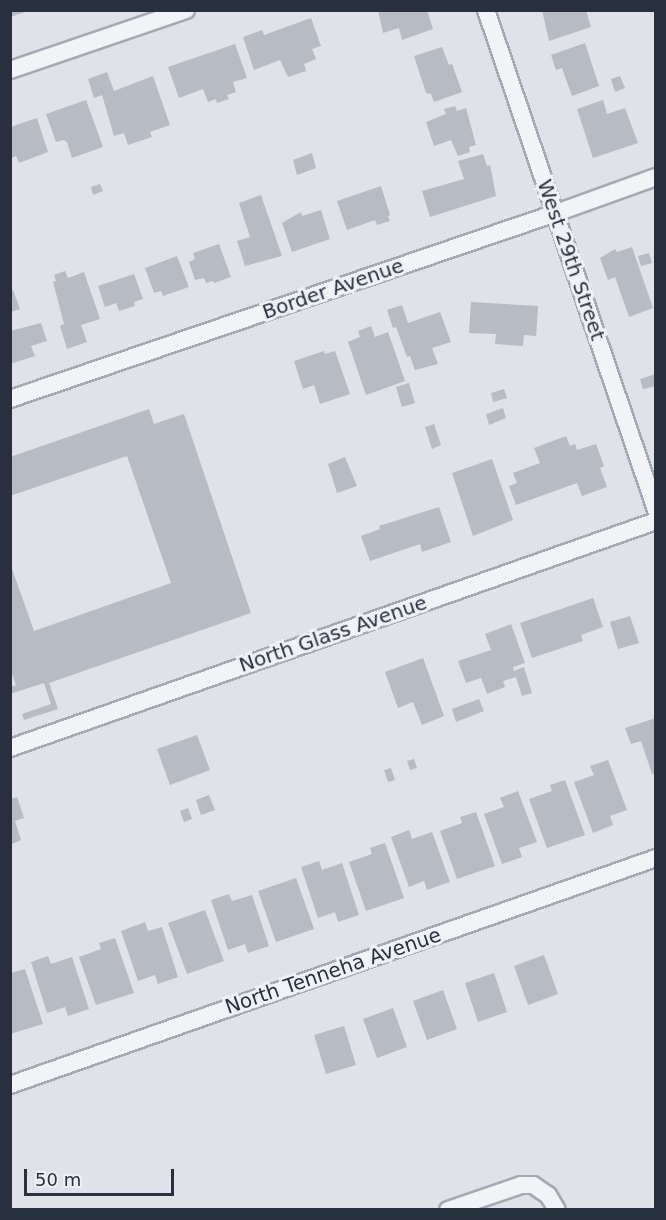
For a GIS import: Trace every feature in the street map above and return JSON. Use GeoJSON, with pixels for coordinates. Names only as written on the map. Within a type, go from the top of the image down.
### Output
{"type":"FeatureCollection","features":[{"type":"Feature","properties":{"kind":"street"},"geometry":{"type":"LineString","coordinates":[[10,70],[186,10]]}},
{"type":"Feature","properties":{"kind":"street","name":"West 29th Street"},"geometry":{"type":"LineString","coordinates":[[486,10],[656,510]]}},
{"type":"Feature","properties":{"kind":"street","name":"Border Avenue"},"geometry":{"type":"LineString","coordinates":[[10,399],[656,177]]}},
{"type":"Feature","properties":{"kind":"street","name":"North Glass Avenue"},"geometry":{"type":"LineString","coordinates":[[10,748],[656,521]]}},
{"type":"Feature","properties":{"kind":"street","name":"North Tenneha Avenue"},"geometry":{"type":"LineString","coordinates":[[10,1085],[656,858]]}},
{"type":"Feature","properties":{"kind":"street"},"geometry":{"type":"LineString","coordinates":[[448,1209],[521,1185],[533,1185],[548,1195],[557,1209]]}},
{"type":"Feature","properties":{"kind":"building"},"geometry":{"type":"Polygon","coordinates":[[[10,10],[28,10],[28,11],[10,17],[10,10]]]}},
{"type":"Feature","properties":{"kind":"building"},"geometry":{"type":"Polygon","coordinates":[[[378,10],[427,10],[433,29],[402,40],[399,28],[383,33],[378,10]]]}},
{"type":"Feature","properties":{"kind":"building"},"geometry":{"type":"Polygon","coordinates":[[[542,10],[586,10],[591,27],[549,41],[542,10]]]}},
{"type":"Feature","properties":{"kind":"building"},"geometry":{"type":"Polygon","coordinates":[[[311,18],[321,46],[312,49],[316,59],[304,64],[306,71],[288,77],[280,60],[254,70],[243,37],[262,30],[264,35],[311,18]]]}},
{"type":"Feature","properties":{"kind":"building"},"geometry":{"type":"Polygon","coordinates":[[[585,43],[599,86],[572,96],[562,68],[556,70],[551,55],[585,43]]]}},
{"type":"Feature","properties":{"kind":"building"},"geometry":{"type":"Polygon","coordinates":[[[235,44],[247,78],[233,82],[236,92],[227,95],[229,99],[217,103],[216,99],[208,102],[203,89],[179,98],[168,67],[235,44]]]}},
{"type":"Feature","properties":{"kind":"building"},"geometry":{"type":"Polygon","coordinates":[[[442,47],[449,65],[452,64],[462,92],[434,102],[431,94],[426,93],[414,56],[442,47]]]}},
{"type":"Feature","properties":{"kind":"building"},"geometry":{"type":"Polygon","coordinates":[[[107,72],[114,91],[153,76],[170,125],[150,132],[152,137],[128,145],[124,133],[114,136],[102,95],[94,98],[88,79],[107,72]]]}},
{"type":"Feature","properties":{"kind":"building"},"geometry":{"type":"Polygon","coordinates":[[[620,76],[625,88],[615,92],[611,79],[620,76]]]}},
{"type":"Feature","properties":{"kind":"building"},"geometry":{"type":"Polygon","coordinates":[[[86,100],[103,147],[72,158],[67,142],[64,140],[56,142],[46,114],[86,100]]]}},
{"type":"Feature","properties":{"kind":"building"},"geometry":{"type":"Polygon","coordinates":[[[603,100],[607,114],[625,108],[638,143],[593,158],[577,109],[603,100]]]}},
{"type":"Feature","properties":{"kind":"building"},"geometry":{"type":"Polygon","coordinates":[[[455,106],[457,111],[466,108],[476,145],[469,147],[470,152],[458,156],[451,140],[434,146],[426,122],[446,114],[444,109],[455,106]]]}},
{"type":"Feature","properties":{"kind":"building"},"geometry":{"type":"Polygon","coordinates":[[[37,118],[48,152],[19,163],[16,156],[10,159],[10,127],[37,118]]]}},
{"type":"Feature","properties":{"kind":"building"},"geometry":{"type":"Polygon","coordinates":[[[312,153],[316,168],[297,175],[293,160],[312,153]]]}},
{"type":"Feature","properties":{"kind":"building"},"geometry":{"type":"Polygon","coordinates":[[[483,154],[487,166],[490,165],[496,196],[430,217],[422,191],[464,179],[458,161],[483,154]]]}},
{"type":"Feature","properties":{"kind":"building"},"geometry":{"type":"Polygon","coordinates":[[[100,184],[103,191],[93,195],[91,187],[100,184]]]}},
{"type":"Feature","properties":{"kind":"building"},"geometry":{"type":"Polygon","coordinates":[[[381,186],[390,221],[377,225],[375,220],[347,230],[337,201],[381,186]]]}},
{"type":"Feature","properties":{"kind":"building"},"geometry":{"type":"Polygon","coordinates":[[[261,195],[282,256],[245,266],[237,241],[250,237],[239,203],[261,195]]]}},
{"type":"Feature","properties":{"kind":"building"},"geometry":{"type":"Polygon","coordinates":[[[321,210],[330,239],[292,252],[282,223],[301,212],[302,216],[321,210]]]}},
{"type":"Feature","properties":{"kind":"building"},"geometry":{"type":"Polygon","coordinates":[[[219,244],[231,277],[214,283],[213,281],[206,283],[204,278],[195,280],[189,262],[195,259],[193,253],[219,244]]]}},
{"type":"Feature","properties":{"kind":"building"},"geometry":{"type":"Polygon","coordinates":[[[632,247],[653,308],[629,317],[615,277],[608,280],[600,258],[615,249],[617,252],[632,247]]]}},
{"type":"Feature","properties":{"kind":"building"},"geometry":{"type":"Polygon","coordinates":[[[649,253],[652,263],[641,266],[638,256],[649,253]]]}},
{"type":"Feature","properties":{"kind":"building"},"geometry":{"type":"Polygon","coordinates":[[[177,256],[189,287],[163,296],[161,291],[154,293],[145,268],[177,256]]]}},
{"type":"Feature","properties":{"kind":"building"},"geometry":{"type":"Polygon","coordinates":[[[65,271],[68,278],[84,272],[100,319],[81,325],[87,342],[67,349],[60,326],[64,324],[53,282],[56,281],[54,275],[65,271]]]}},
{"type":"Feature","properties":{"kind":"building"},"geometry":{"type":"Polygon","coordinates":[[[134,274],[143,299],[134,302],[135,306],[119,311],[116,303],[105,307],[98,286],[134,274]]]}},
{"type":"Feature","properties":{"kind":"building"},"geometry":{"type":"Polygon","coordinates":[[[13,290],[20,309],[10,312],[10,291],[13,290]]]}},
{"type":"Feature","properties":{"kind":"building"},"geometry":{"type":"Polygon","coordinates":[[[471,302],[538,306],[536,336],[524,335],[523,346],[495,344],[496,334],[469,333],[471,302]]]}},
{"type":"Feature","properties":{"kind":"building"},"geometry":{"type":"Polygon","coordinates":[[[402,305],[408,323],[440,312],[451,342],[432,348],[438,364],[415,370],[410,356],[407,357],[387,310],[402,305]]]}},
{"type":"Feature","properties":{"kind":"building"},"geometry":{"type":"Polygon","coordinates":[[[41,323],[47,341],[31,346],[35,356],[10,364],[10,331],[41,323]]]}},
{"type":"Feature","properties":{"kind":"building"},"geometry":{"type":"Polygon","coordinates":[[[371,326],[375,337],[388,332],[405,381],[366,395],[348,342],[360,337],[358,331],[371,326]]]}},
{"type":"Feature","properties":{"kind":"building"},"geometry":{"type":"Polygon","coordinates":[[[324,351],[325,354],[335,351],[350,394],[320,404],[314,385],[303,389],[294,361],[324,351]]]}},
{"type":"Feature","properties":{"kind":"building"},"geometry":{"type":"Polygon","coordinates":[[[656,374],[656,386],[643,389],[640,379],[656,374]]]}},
{"type":"Feature","properties":{"kind":"building"},"geometry":{"type":"Polygon","coordinates":[[[409,383],[415,403],[402,407],[396,387],[409,383]]]}},
{"type":"Feature","properties":{"kind":"building"},"geometry":{"type":"Polygon","coordinates":[[[504,389],[507,398],[493,402],[491,393],[504,389]]]}},
{"type":"Feature","properties":{"kind":"building"},"geometry":{"type":"Polygon","coordinates":[[[503,408],[506,418],[489,425],[486,414],[503,408]]]}},
{"type":"Feature","properties":{"kind":"building"},"geometry":{"type":"Polygon","coordinates":[[[149,409],[154,424],[184,414],[251,613],[49,683],[58,709],[24,720],[22,714],[51,704],[44,683],[10,694],[10,687],[16,685],[10,669],[10,563],[34,631],[171,583],[127,456],[10,496],[10,457],[149,409]]]}},
{"type":"Feature","properties":{"kind":"building"},"geometry":{"type":"Polygon","coordinates":[[[434,424],[441,445],[432,449],[425,427],[434,424]]]}},
{"type":"Feature","properties":{"kind":"building"},"geometry":{"type":"Polygon","coordinates":[[[566,436],[570,446],[575,444],[577,450],[596,444],[604,466],[600,468],[607,487],[582,496],[577,483],[516,505],[509,486],[517,483],[513,473],[540,463],[534,448],[566,436]]]}},
{"type":"Feature","properties":{"kind":"building"},"geometry":{"type":"Polygon","coordinates":[[[345,457],[357,486],[337,493],[328,464],[345,457]]]}},
{"type":"Feature","properties":{"kind":"building"},"geometry":{"type":"Polygon","coordinates":[[[492,459],[513,520],[473,536],[452,473],[492,459]]]}},
{"type":"Feature","properties":{"kind":"building"},"geometry":{"type":"Polygon","coordinates":[[[439,507],[451,542],[422,552],[420,544],[370,561],[361,536],[380,529],[379,526],[439,507]]]}},
{"type":"Feature","properties":{"kind":"building"},"geometry":{"type":"Polygon","coordinates":[[[593,598],[603,627],[581,635],[583,641],[532,658],[520,623],[593,598]]]}},
{"type":"Feature","properties":{"kind":"building"},"geometry":{"type":"Polygon","coordinates":[[[630,616],[639,643],[618,649],[610,622],[630,616]]]}},
{"type":"Feature","properties":{"kind":"building"},"geometry":{"type":"Polygon","coordinates":[[[511,624],[525,663],[513,667],[514,671],[524,667],[532,693],[522,696],[516,677],[503,681],[505,687],[487,694],[481,678],[466,683],[458,661],[491,650],[485,634],[511,624]]]}},
{"type":"Feature","properties":{"kind":"building"},"geometry":{"type":"Polygon","coordinates":[[[423,658],[444,716],[422,725],[413,702],[398,708],[385,672],[423,658]]]}},
{"type":"Feature","properties":{"kind":"building"},"geometry":{"type":"Polygon","coordinates":[[[479,699],[484,711],[456,722],[452,709],[479,699]]]}},
{"type":"Feature","properties":{"kind":"building"},"geometry":{"type":"Polygon","coordinates":[[[656,718],[656,773],[652,774],[641,741],[631,744],[625,728],[656,718]]]}},
{"type":"Feature","properties":{"kind":"building"},"geometry":{"type":"Polygon","coordinates":[[[197,735],[210,770],[170,785],[157,749],[197,735]]]}},
{"type":"Feature","properties":{"kind":"building"},"geometry":{"type":"Polygon","coordinates":[[[414,759],[417,768],[410,770],[407,761],[414,759]]]}},
{"type":"Feature","properties":{"kind":"building"},"geometry":{"type":"Polygon","coordinates":[[[608,760],[627,810],[610,816],[613,825],[593,833],[574,782],[594,775],[590,766],[608,760]]]}},
{"type":"Feature","properties":{"kind":"building"},"geometry":{"type":"Polygon","coordinates":[[[391,768],[395,780],[388,782],[384,770],[391,768]]]}},
{"type":"Feature","properties":{"kind":"building"},"geometry":{"type":"Polygon","coordinates":[[[565,780],[585,835],[547,848],[529,799],[552,791],[550,785],[565,780]]]}},
{"type":"Feature","properties":{"kind":"building"},"geometry":{"type":"Polygon","coordinates":[[[518,791],[537,842],[519,848],[522,857],[502,864],[484,814],[504,807],[500,798],[518,791]]]}},
{"type":"Feature","properties":{"kind":"building"},"geometry":{"type":"Polygon","coordinates":[[[209,795],[215,810],[201,815],[196,800],[209,795]]]}},
{"type":"Feature","properties":{"kind":"building"},"geometry":{"type":"Polygon","coordinates":[[[17,797],[24,818],[15,821],[21,840],[10,845],[10,799],[17,797]]]}},
{"type":"Feature","properties":{"kind":"building"},"geometry":{"type":"Polygon","coordinates":[[[188,808],[192,819],[184,822],[180,811],[188,808]]]}},
{"type":"Feature","properties":{"kind":"building"},"geometry":{"type":"Polygon","coordinates":[[[476,812],[495,866],[457,879],[440,831],[462,823],[460,817],[476,812]]]}},
{"type":"Feature","properties":{"kind":"building"},"geometry":{"type":"Polygon","coordinates":[[[409,830],[412,839],[432,832],[450,882],[427,890],[424,881],[409,887],[391,837],[409,830]]]}},
{"type":"Feature","properties":{"kind":"building"},"geometry":{"type":"Polygon","coordinates":[[[385,843],[404,898],[366,911],[349,862],[372,854],[370,848],[385,843]]]}},
{"type":"Feature","properties":{"kind":"building"},"geometry":{"type":"Polygon","coordinates":[[[319,861],[322,870],[342,863],[359,915],[338,922],[335,912],[318,918],[301,867],[319,861]]]}},
{"type":"Feature","properties":{"kind":"building"},"geometry":{"type":"Polygon","coordinates":[[[296,878],[314,929],[276,942],[258,891],[296,878]]]}},
{"type":"Feature","properties":{"kind":"building"},"geometry":{"type":"Polygon","coordinates":[[[229,894],[232,901],[252,895],[269,946],[248,953],[245,944],[228,950],[211,900],[229,894]]]}},
{"type":"Feature","properties":{"kind":"building"},"geometry":{"type":"Polygon","coordinates":[[[205,910],[224,961],[187,974],[168,923],[205,910]]]}},
{"type":"Feature","properties":{"kind":"building"},"geometry":{"type":"Polygon","coordinates":[[[145,922],[148,931],[162,927],[178,977],[158,984],[155,975],[138,981],[121,931],[145,922]]]}},
{"type":"Feature","properties":{"kind":"building"},"geometry":{"type":"Polygon","coordinates":[[[115,938],[134,993],[96,1005],[79,957],[101,949],[99,943],[115,938]]]}},
{"type":"Feature","properties":{"kind":"building"},"geometry":{"type":"Polygon","coordinates":[[[544,955],[558,994],[528,1005],[514,966],[544,955]]]}},
{"type":"Feature","properties":{"kind":"building"},"geometry":{"type":"Polygon","coordinates":[[[48,956],[51,964],[72,957],[89,1009],[68,1016],[65,1007],[47,1013],[31,962],[48,956]]]}},
{"type":"Feature","properties":{"kind":"building"},"geometry":{"type":"Polygon","coordinates":[[[25,969],[43,1024],[10,1034],[10,973],[25,969]]]}},
{"type":"Feature","properties":{"kind":"building"},"geometry":{"type":"Polygon","coordinates":[[[494,973],[507,1012],[478,1022],[465,983],[494,973]]]}},
{"type":"Feature","properties":{"kind":"building"},"geometry":{"type":"Polygon","coordinates":[[[443,990],[457,1029],[427,1040],[413,1001],[443,990]]]}},
{"type":"Feature","properties":{"kind":"building"},"geometry":{"type":"Polygon","coordinates":[[[393,1008],[407,1047],[377,1058],[363,1019],[393,1008]]]}},
{"type":"Feature","properties":{"kind":"building"},"geometry":{"type":"Polygon","coordinates":[[[344,1026],[356,1065],[326,1074],[314,1035],[344,1026]]]}}]}
